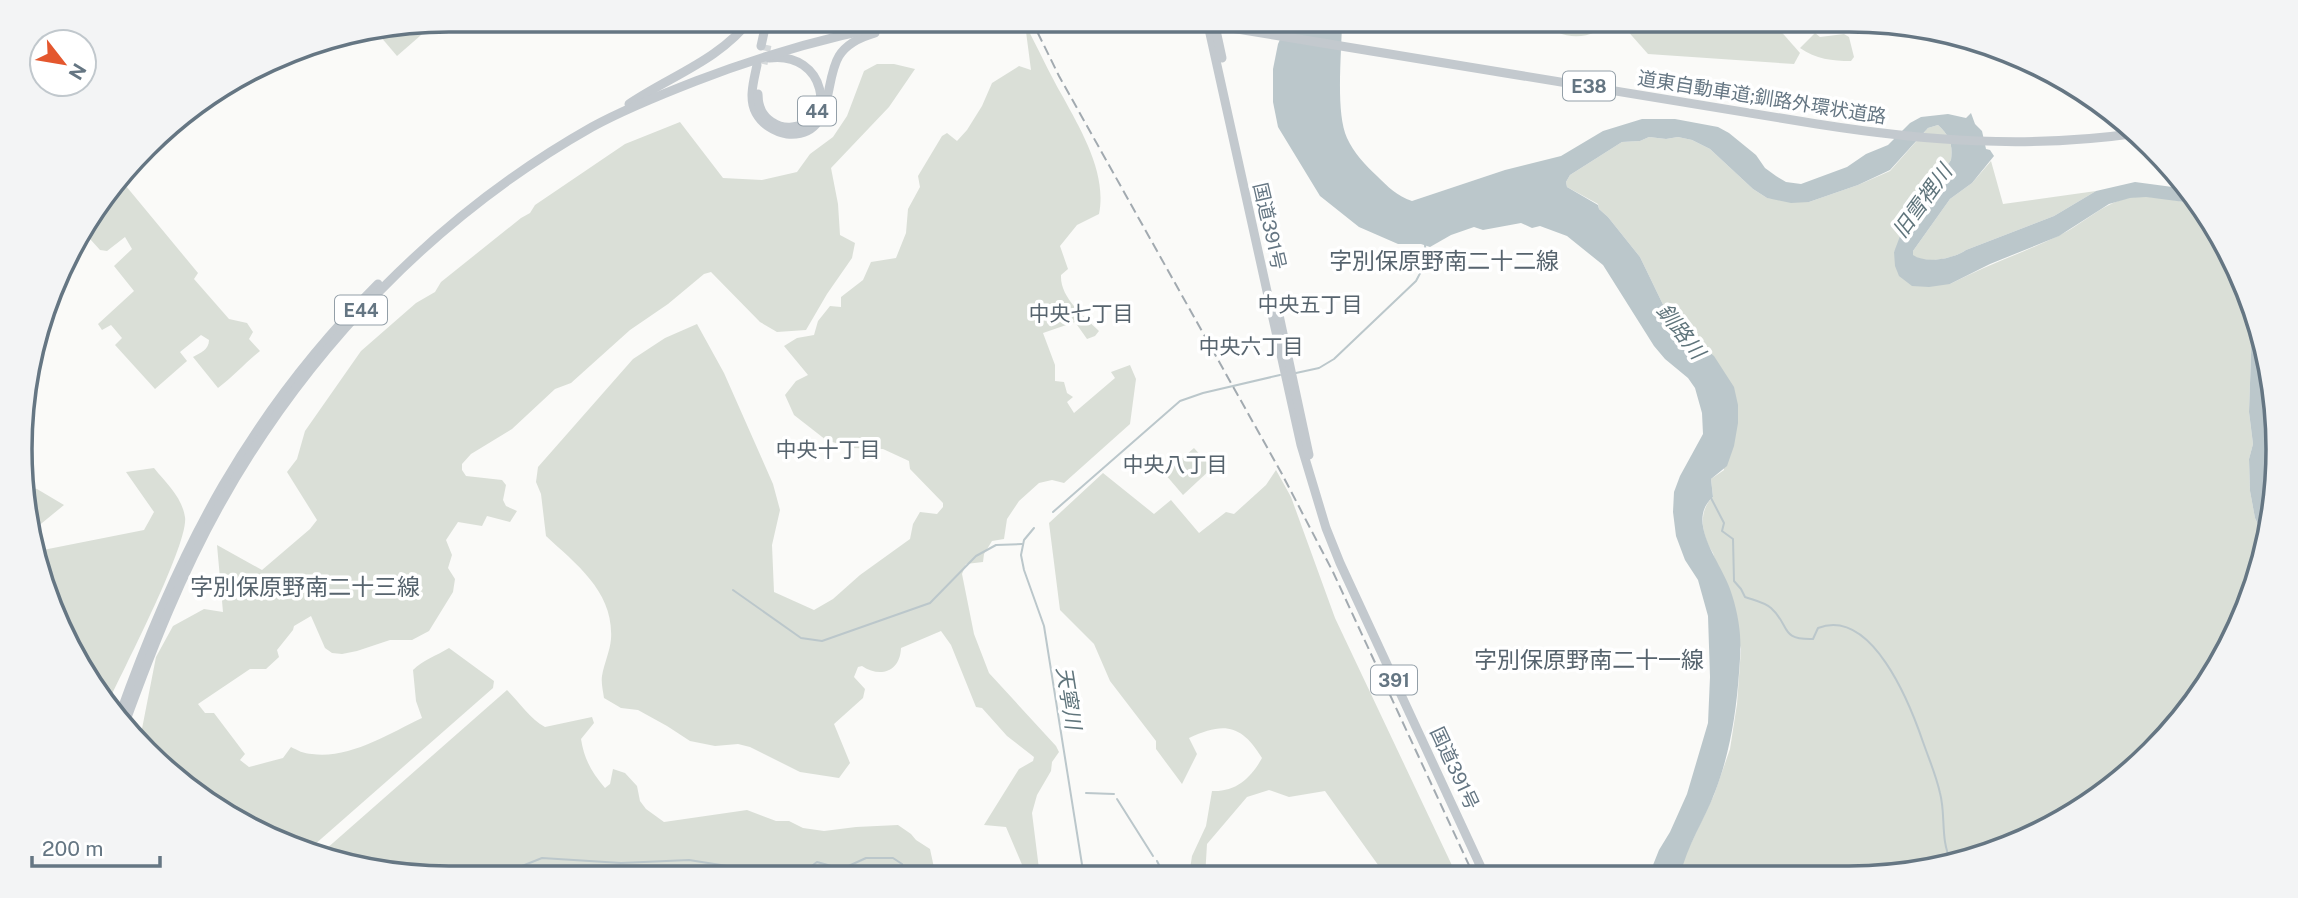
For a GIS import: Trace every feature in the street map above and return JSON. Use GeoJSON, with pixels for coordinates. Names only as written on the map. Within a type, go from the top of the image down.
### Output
{"type":"FeatureCollection","features":[{"type":"Feature","properties":{"kind":"highway"},"geometry":{"type":"LineString","coordinates":[[625,106],[715,55],[740,32]]}},
{"type":"Feature","properties":{"kind":"highway"},"geometry":{"type":"LineString","coordinates":[[765,32],[752,100],[757,116],[767,126],[779,132],[800,133],[813,125],[824,111],[838,57],[850,44],[882,32]]}},
{"type":"Feature","properties":{"kind":"highway","name":"44"},"geometry":{"type":"LineString","coordinates":[[742,64],[782,57],[798,61],[811,71],[821,92],[819,108],[809,121],[802,126],[787,127],[766,118],[758,99],[762,55],[768,32]]}},
{"type":"Feature","properties":{"kind":"highway"},"geometry":{"type":"LineString","coordinates":[[762,55],[834,32]]}},
{"type":"Feature","properties":{"kind":"highway"},"geometry":{"type":"LineString","coordinates":[[762,55],[856,32]]}},
{"type":"Feature","properties":{"kind":"highway","name":"国道391号"},"geometry":{"type":"LineString","coordinates":[[1210,32],[1326,528],[1480,866]]}},
{"type":"Feature","properties":{"kind":"highway","name":"国道391号"},"geometry":{"type":"LineString","coordinates":[[1216,32],[1287,368]]}},
{"type":"Feature","properties":{"kind":"highway","name":"道東自動車道;釧路外環状道路"},"geometry":{"type":"LineString","coordinates":[[1266,32],[1361,46]]}},
{"type":"Feature","properties":{"kind":"highway","name":"道東自動車道;釧路外環状道路"},"geometry":{"type":"LineString","coordinates":[[1277,32],[1817,123],[1916,135],[1998,142],[2079,141],[2123,134]]}},
{"type":"Feature","properties":{"kind":"highway","name":"E44"},"geometry":{"type":"LineString","coordinates":[[122,708],[164,601],[207,513],[238,458],[260,424],[314,353],[389,274],[472,202],[538,155],[592,123],[625,106],[705,73],[762,55]]}},
{"type":"Feature","properties":{"kind":"highway","name":"E44"},"geometry":{"type":"LineString","coordinates":[[128,715],[171,604],[220,505],[245,462],[290,397],[361,310],[447,228],[530,164],[627,109],[762,55]]}},
{"type":"Feature","properties":{"kind":"highway","name":"道東自動車道;釧路外環状道路"},"geometry":{"type":"LineString","coordinates":[[1998,142],[2122,133]]}},
{"type":"Feature","properties":{"kind":"highway"},"geometry":{"type":"LineString","coordinates":[[2079,141],[2128,139]]}},
{"type":"Feature","properties":{"kind":"shaded area"},"geometry":{"type":"Polygon","coordinates":[[[425,32],[397,56],[381,38],[425,32]]]}},
{"type":"Feature","properties":{"kind":"shaded area"},"geometry":{"type":"Polygon","coordinates":[[[1026,32],[1029,32],[1085,139],[1096,169],[1101,199],[1099,214],[1077,225],[1060,246],[1068,269],[1061,275],[1064,291],[1074,306],[1099,331],[1087,339],[1075,322],[1043,333],[1055,365],[1055,381],[1064,382],[1067,393],[1073,397],[1067,402],[1074,413],[1115,378],[1111,372],[1130,365],[1136,379],[1130,424],[1064,483],[1052,480],[1039,483],[1019,501],[1007,519],[1004,539],[992,541],[984,554],[983,562],[966,564],[962,574],[974,634],[989,673],[1059,752],[1037,795],[1032,813],[1039,866],[1023,866],[1006,827],[984,825],[1019,769],[1033,761],[1034,757],[1007,736],[982,708],[976,707],[951,645],[941,631],[901,648],[897,663],[888,670],[876,672],[858,667],[854,677],[865,689],[863,698],[834,724],[850,763],[839,778],[800,772],[750,747],[738,744],[715,746],[690,741],[638,710],[621,708],[604,698],[602,676],[611,639],[606,607],[600,593],[581,569],[546,536],[541,494],[536,482],[538,467],[633,359],[665,338],[697,324],[724,373],[773,484],[780,510],[772,545],[774,592],[814,610],[833,599],[860,575],[910,539],[913,524],[920,512],[937,514],[943,503],[910,469],[909,461],[883,449],[852,448],[826,440],[794,415],[785,395],[796,381],[808,375],[784,346],[797,338],[814,335],[818,321],[830,306],[841,307],[841,297],[863,280],[871,262],[896,258],[906,233],[908,209],[920,187],[918,176],[942,136],[947,133],[957,141],[982,106],[992,83],[1019,66],[1031,70],[1026,32]]]}},
{"type":"Feature","properties":{"kind":"shaded area"},"geometry":{"type":"Polygon","coordinates":[[[1558,32],[1596,32],[1587,35],[1558,32]]]}},
{"type":"Feature","properties":{"kind":"shaded area"},"geometry":{"type":"Polygon","coordinates":[[[1629,32],[1781,32],[1800,53],[1794,64],[1648,54],[1629,32]]]}},
{"type":"Feature","properties":{"kind":"shaded area"},"geometry":{"type":"Polygon","coordinates":[[[1815,33],[1820,37],[1844,34],[1849,37],[1854,57],[1851,61],[1831,60],[1812,55],[1800,48],[1815,33]]]}},
{"type":"Feature","properties":{"kind":"shaded area"},"geometry":{"type":"Polygon","coordinates":[[[877,64],[894,64],[915,69],[889,107],[831,168],[838,204],[840,235],[855,243],[852,258],[806,330],[777,332],[760,322],[711,272],[704,274],[668,304],[630,330],[571,383],[555,389],[512,429],[471,454],[462,464],[466,476],[502,480],[506,485],[503,500],[506,506],[517,511],[510,522],[487,516],[482,526],[458,522],[446,540],[452,555],[448,568],[455,579],[453,592],[429,631],[412,640],[390,640],[357,651],[332,653],[325,648],[311,616],[294,626],[277,650],[279,657],[266,669],[250,669],[198,704],[205,713],[214,713],[245,754],[240,760],[249,767],[283,758],[291,747],[306,753],[326,755],[355,749],[422,718],[416,701],[413,670],[449,648],[494,681],[493,688],[315,844],[289,835],[240,811],[174,763],[142,731],[156,657],[173,626],[204,609],[223,612],[217,545],[262,570],[317,520],[287,472],[297,459],[305,431],[361,351],[416,303],[435,292],[441,282],[530,213],[535,205],[625,144],[680,122],[723,178],[762,180],[797,172],[810,154],[833,137],[847,116],[864,71],[877,64]]]}},
{"type":"Feature","properties":{"kind":"shaded area"},"geometry":{"type":"Polygon","coordinates":[[[1938,125],[1945,133],[1952,150],[1951,160],[1894,252],[1950,284],[2058,236],[2109,205],[2128,198],[2160,198],[2185,202],[2196,217],[2211,240],[2235,289],[2252,339],[2249,412],[2253,444],[2249,459],[2250,491],[2259,526],[2244,583],[2235,609],[2211,658],[2163,724],[2124,763],[2058,811],[2009,835],[1983,844],[1903,863],[1876,866],[1682,866],[1714,795],[1730,749],[1737,704],[1741,649],[1703,524],[1705,509],[1713,497],[1711,479],[1724,470],[1699,344],[1669,317],[1640,257],[1599,209],[1598,204],[1567,187],[1566,182],[1570,175],[1622,142],[1640,141],[1649,137],[1678,137],[1692,140],[1710,149],[1753,189],[1767,198],[1809,202],[1890,171],[1928,128],[1938,125]]]}},
{"type":"Feature","properties":{"kind":"shaded area"},"geometry":{"type":"Polygon","coordinates":[[[1991,161],[2003,204],[2096,191],[2054,216],[1954,256],[1925,260],[1913,256],[1913,251],[1950,199],[1972,183],[1991,161]]]}},
{"type":"Feature","properties":{"kind":"shaded area"},"geometry":{"type":"Polygon","coordinates":[[[126,186],[198,273],[194,279],[229,319],[247,323],[253,332],[249,339],[260,351],[218,388],[193,357],[204,351],[209,343],[209,340],[201,335],[180,352],[187,361],[155,389],[115,345],[122,338],[111,325],[102,330],[98,324],[134,291],[114,266],[132,249],[125,237],[107,251],[100,250],[89,237],[126,186]]]}},
{"type":"Feature","properties":{"kind":"shaded area"},"geometry":{"type":"Polygon","coordinates":[[[1194,448],[1212,468],[1183,495],[1165,474],[1194,448]]]}},
{"type":"Feature","properties":{"kind":"shaded area"},"geometry":{"type":"Polygon","coordinates":[[[154,468],[181,503],[185,517],[177,553],[166,580],[112,695],[87,658],[63,609],[44,550],[144,530],[154,512],[126,472],[154,468]]]}},
{"type":"Feature","properties":{"kind":"shaded area"},"geometry":{"type":"Polygon","coordinates":[[[1276,470],[1291,497],[1335,618],[1452,866],[1379,866],[1325,791],[1289,797],[1269,790],[1247,797],[1207,844],[1206,866],[1190,866],[1192,856],[1206,826],[1212,791],[1228,789],[1242,782],[1262,758],[1247,738],[1231,729],[1222,728],[1201,733],[1189,738],[1197,754],[1182,784],[1156,749],[1156,741],[1110,681],[1094,644],[1060,610],[1049,523],[1103,473],[1154,514],[1171,500],[1199,533],[1226,512],[1234,514],[1266,485],[1276,470]]]}},
{"type":"Feature","properties":{"kind":"shaded area"},"geometry":{"type":"Polygon","coordinates":[[[33,488],[37,489],[64,505],[39,525],[33,488]]]}},
{"type":"Feature","properties":{"kind":"shaded area"},"geometry":{"type":"Polygon","coordinates":[[[507,690],[545,727],[592,717],[594,723],[581,739],[586,759],[596,777],[605,788],[610,784],[613,769],[625,773],[637,786],[640,801],[646,809],[664,822],[747,810],[776,821],[789,821],[803,828],[824,831],[898,825],[930,849],[934,866],[422,866],[368,858],[327,848],[507,690]]]}},
{"type":"Feature","properties":{"kind":"water","name":"釧路川"},"geometry":{"type":"Polygon","coordinates":[[[1283,32],[1342,32],[1340,97],[1347,138],[1356,154],[1373,172],[1393,191],[1412,201],[1505,170],[1561,156],[1603,131],[1642,119],[1675,119],[1718,127],[1756,155],[1765,168],[1776,176],[1786,182],[1801,184],[1847,167],[1866,154],[1888,145],[1910,123],[1921,117],[1948,114],[1966,118],[1971,113],[1975,124],[1982,131],[1986,149],[1994,156],[1972,183],[1950,199],[1913,251],[1913,255],[1918,258],[1932,260],[1954,256],[2054,216],[2096,191],[2135,182],[2174,187],[2185,202],[2146,197],[2109,204],[2059,236],[1990,264],[1950,284],[1929,287],[1912,286],[1899,276],[1894,252],[1902,231],[1951,160],[1950,141],[1938,125],[1928,128],[1890,170],[1858,185],[1809,202],[1791,203],[1767,198],[1753,189],[1710,149],[1692,140],[1678,137],[1649,137],[1640,141],[1622,142],[1570,175],[1566,182],[1567,187],[1598,205],[1640,257],[1669,317],[1714,356],[1734,387],[1738,405],[1734,446],[1727,466],[1711,479],[1713,497],[1705,506],[1703,517],[1707,540],[1732,596],[1739,629],[1740,649],[1732,733],[1711,803],[1683,866],[1653,866],[1687,794],[1708,723],[1708,616],[1698,580],[1685,560],[1676,536],[1673,512],[1674,492],[1680,476],[1703,434],[1702,413],[1695,388],[1654,346],[1603,265],[1567,236],[1540,226],[1532,228],[1521,223],[1483,230],[1474,227],[1451,235],[1430,247],[1421,244],[1398,244],[1359,227],[1320,196],[1278,127],[1273,102],[1273,69],[1283,32]]]}},
{"type":"Feature","properties":{"kind":"water"},"geometry":{"type":"Polygon","coordinates":[[[2252,339],[2266,422],[2266,476],[2259,526],[2250,491],[2249,459],[2253,444],[2249,412],[2252,339]]]}},
{"type":"Feature","properties":{"kind":"waterway","name":"天寧川"},"geometry":{"type":"LineString","coordinates":[[1296,373],[1319,368],[1334,359],[1416,281],[1426,262],[1425,244]]}},
{"type":"Feature","properties":{"kind":"waterway","name":"天寧川"},"geometry":{"type":"LineString","coordinates":[[1053,512],[1180,401],[1280,375]]}},
{"type":"Feature","properties":{"kind":"waterway"},"geometry":{"type":"LineString","coordinates":[[1711,498],[1724,523],[1722,531],[1733,539],[1734,581],[1745,597],[1771,608],[1787,631],[1795,637],[1813,639],[1818,628],[1837,625],[1855,632],[1872,645],[1886,663],[1909,705],[1934,773],[1942,801],[1945,845],[1948,854]]}},
{"type":"Feature","properties":{"kind":"waterway","name":"天寧川"},"geometry":{"type":"LineString","coordinates":[[1034,528],[1024,540],[1021,555],[1044,626],[1082,866]]}},
{"type":"Feature","properties":{"kind":"waterway"},"geometry":{"type":"LineString","coordinates":[[733,590],[801,638],[822,641],[930,603],[976,556],[996,545],[1022,544]]}},
{"type":"Feature","properties":{"kind":"waterway"},"geometry":{"type":"LineString","coordinates":[[1086,793],[1114,794]]}},
{"type":"Feature","properties":{"kind":"waterway"},"geometry":{"type":"LineString","coordinates":[[1117,799],[1153,856]]}},
{"type":"Feature","properties":{"kind":"waterway","name":"天寧川"},"geometry":{"type":"LineString","coordinates":[[522,866],[542,858],[621,863],[689,860],[727,866]]}},
{"type":"Feature","properties":{"kind":"waterway","name":"天寧川"},"geometry":{"type":"LineString","coordinates":[[849,866],[866,858],[893,858],[903,866]]}},
{"type":"Feature","properties":{"kind":"waterway"},"geometry":{"type":"LineString","coordinates":[[1157,861],[1160,866]]}},
{"type":"Feature","properties":{"kind":"waterway","name":"天寧川"},"geometry":{"type":"LineString","coordinates":[[812,866],[817,862],[831,866]]}},
{"type":"Feature","properties":{"kind":"waterway","name":"天寧川"},"geometry":{"type":"LineString","coordinates":[[727,866],[753,866]]}},
{"type":"Feature","properties":{"kind":"tunnel"},"geometry":{"type":"LineString","coordinates":[[763,64],[767,45]]}},
{"type":"Feature","properties":{"kind":"railway"},"geometry":{"type":"LineString","coordinates":[[1037,32],[1059,76],[1282,474],[1333,572],[1469,866]]}},
{"type":"Feature","properties":{"kind":"district","name":"字別保原野南二十二線"},"geometry":{"type":"Point","coordinates":[1444,260]}},
{"type":"Feature","properties":{"kind":"district","name":"中央五丁目"},"geometry":{"type":"Point","coordinates":[1310,304]}},
{"type":"Feature","properties":{"kind":"district","name":"中央七丁目"},"geometry":{"type":"Point","coordinates":[1081,313]}},
{"type":"Feature","properties":{"kind":"district","name":"中央六丁目"},"geometry":{"type":"Point","coordinates":[1251,346]}},
{"type":"Feature","properties":{"kind":"district","name":"中央十丁目"},"geometry":{"type":"Point","coordinates":[828,449]}},
{"type":"Feature","properties":{"kind":"district","name":"中央八丁目"},"geometry":{"type":"Point","coordinates":[1175,464]}},
{"type":"Feature","properties":{"kind":"district","name":"字別保原野南二十三線"},"geometry":{"type":"Point","coordinates":[305,586]}},
{"type":"Feature","properties":{"kind":"district","name":"字別保原野南二十一線"},"geometry":{"type":"Point","coordinates":[1589,659]}},
{"type":"Feature","properties":{"kind":"water label","name":"旧雪裡川"},"geometry":{"type":"Point","coordinates":[1922,201]}}]}
